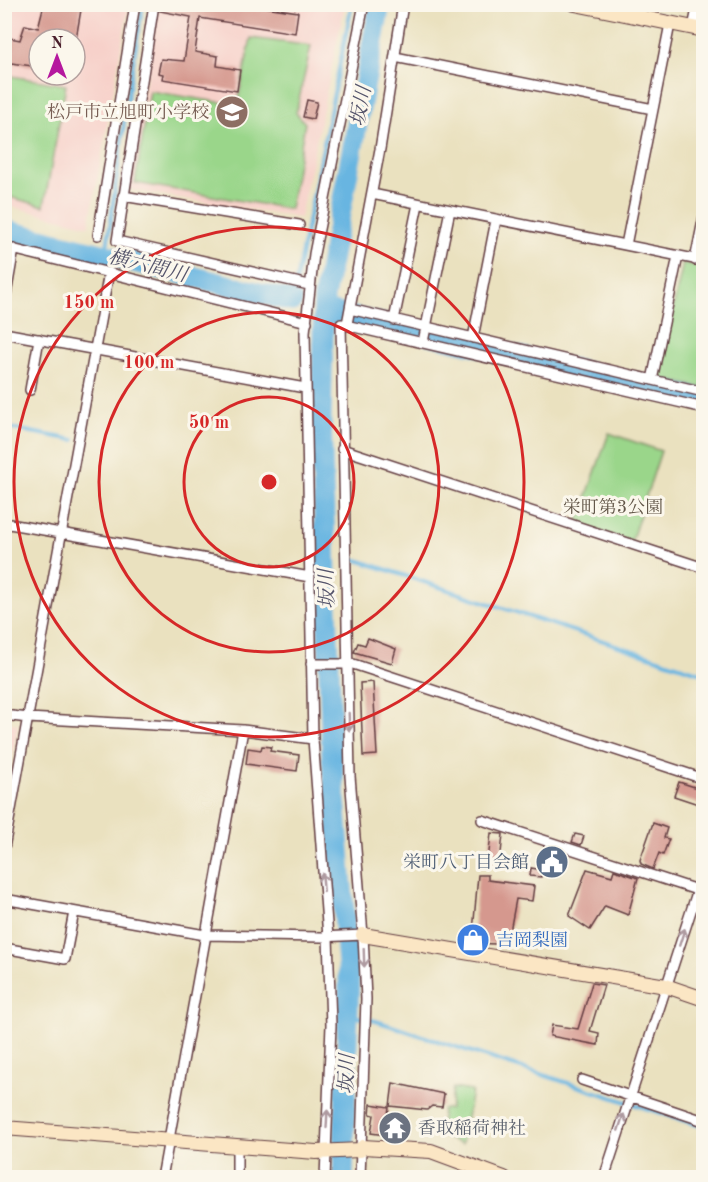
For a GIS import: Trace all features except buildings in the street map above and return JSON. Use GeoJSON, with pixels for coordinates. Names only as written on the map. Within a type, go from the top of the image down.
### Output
{"type":"FeatureCollection","features":[{"type":"Feature","properties":{"kind":"street"},"geometry":{"type":"LineString","coordinates":[[98,235],[135,4]]}},
{"type":"Feature","properties":{"kind":"street"},"geometry":{"type":"LineString","coordinates":[[154,4],[117,241],[292,281],[309,290]]}},
{"type":"Feature","properties":{"kind":"street"},"geometry":{"type":"LineString","coordinates":[[325,1178],[331,1025],[330,936],[313,739],[305,388],[307,319],[309,290],[364,4]]}},
{"type":"Feature","properties":{"kind":"street"},"geometry":{"type":"LineString","coordinates":[[348,323],[403,4]]}},
{"type":"Feature","properties":{"kind":"street"},"geometry":{"type":"LineString","coordinates":[[575,4],[698,29],[698,4]]}},
{"type":"Feature","properties":{"kind":"street"},"geometry":{"type":"LineString","coordinates":[[626,245],[670,24]]}},
{"type":"Feature","properties":{"kind":"street"},"geometry":{"type":"LineString","coordinates":[[395,57],[653,109]]}},
{"type":"Feature","properties":{"kind":"street"},"geometry":{"type":"LineString","coordinates":[[117,117],[135,121]]}},
{"type":"Feature","properties":{"kind":"street"},"geometry":{"type":"LineString","coordinates":[[372,194],[699,261],[704,216]]}},
{"type":"Feature","properties":{"kind":"street"},"geometry":{"type":"LineString","coordinates":[[123,196],[299,225]]}},
{"type":"Feature","properties":{"kind":"street"},"geometry":{"type":"LineString","coordinates":[[394,320],[418,204]]}},
{"type":"Feature","properties":{"kind":"street"},"geometry":{"type":"LineString","coordinates":[[423,342],[450,210]]}},
{"type":"Feature","properties":{"kind":"street"},"geometry":{"type":"LineString","coordinates":[[472,338],[496,220]]}},
{"type":"Feature","properties":{"kind":"street"},"geometry":{"type":"LineString","coordinates":[[4,306],[9,248],[307,319]]}},
{"type":"Feature","properties":{"kind":"street"},"geometry":{"type":"LineString","coordinates":[[651,380],[678,256]]}},
{"type":"Feature","properties":{"kind":"street"},"geometry":{"type":"LineString","coordinates":[[4,848],[109,272]]}},
{"type":"Feature","properties":{"kind":"street"},"geometry":{"type":"LineString","coordinates":[[350,309],[704,392]]}},
{"type":"Feature","properties":{"kind":"street"},"geometry":{"type":"LineString","coordinates":[[360,1178],[358,1149],[366,1038],[344,664],[341,324],[348,323],[704,408]]}},
{"type":"Feature","properties":{"kind":"street"},"geometry":{"type":"LineString","coordinates":[[4,333],[305,388]]}},
{"type":"Feature","properties":{"kind":"street"},"geometry":{"type":"LineString","coordinates":[[30,390],[39,339]]}},
{"type":"Feature","properties":{"kind":"street"},"geometry":{"type":"LineString","coordinates":[[342,449],[704,568]]}},
{"type":"Feature","properties":{"kind":"street"},"geometry":{"type":"LineString","coordinates":[[4,523],[310,577]]}},
{"type":"Feature","properties":{"kind":"street"},"geometry":{"type":"LineString","coordinates":[[313,664],[344,664],[704,779]]}},
{"type":"Feature","properties":{"kind":"street"},"geometry":{"type":"LineString","coordinates":[[4,715],[243,730],[313,739]]}},
{"type":"Feature","properties":{"kind":"street"},"geometry":{"type":"LineString","coordinates":[[162,1178],[243,730]]}},
{"type":"Feature","properties":{"kind":"street"},"geometry":{"type":"LineString","coordinates":[[482,820],[697,890]]}},
{"type":"Feature","properties":{"kind":"street"},"geometry":{"type":"LineString","coordinates":[[603,1178],[704,871]]}},
{"type":"Feature","properties":{"kind":"street"},"geometry":{"type":"LineString","coordinates":[[4,899],[205,935],[330,936],[361,934],[666,986],[704,999]]}},
{"type":"Feature","properties":{"kind":"street"},"geometry":{"type":"LineString","coordinates":[[4,948],[65,959],[74,912]]}},
{"type":"Feature","properties":{"kind":"street"},"geometry":{"type":"LineString","coordinates":[[582,1080],[704,1121]]}},
{"type":"Feature","properties":{"kind":"street"},"geometry":{"type":"LineString","coordinates":[[4,1128],[327,1151],[358,1149],[431,1151],[504,1178]]}},
{"type":"Feature","properties":{"kind":"street"},"geometry":{"type":"LineString","coordinates":[[237,1146],[237,1178]]}},
{"type":"Feature","properties":{"kind":"shaded area"},"geometry":{"type":"Polygon","coordinates":[[[4,5],[129,5],[89,226],[5,205],[4,5]]]}},
{"type":"Feature","properties":{"kind":"shaded area","name":"松戸市立旭町小学校"},"geometry":{"type":"Polygon","coordinates":[[[159,5],[345,5],[300,218],[132,190],[128,187],[159,5]]]}},
{"type":"Feature","properties":{"kind":"shaded area"},"geometry":{"type":"Polygon","coordinates":[[[4,722],[18,724],[5,799],[4,722]]]}},
{"type":"Feature","properties":{"kind":"green space"},"geometry":{"type":"Polygon","coordinates":[[[251,38],[311,46],[296,113],[305,123],[290,209],[135,183],[150,91],[237,105],[251,38]]]}},
{"type":"Feature","properties":{"kind":"green space"},"geometry":{"type":"Polygon","coordinates":[[[5,75],[27,79],[27,87],[66,87],[44,206],[5,196],[5,75]]]}},
{"type":"Feature","properties":{"kind":"green space"},"geometry":{"type":"Polygon","coordinates":[[[683,263],[703,267],[703,388],[658,378],[683,263]]]}},
{"type":"Feature","properties":{"kind":"green space","name":"栄町第3公園"},"geometry":{"type":"Polygon","coordinates":[[[609,433],[661,451],[631,542],[576,526],[609,433]]]}},
{"type":"Feature","properties":{"kind":"green space"},"geometry":{"type":"Polygon","coordinates":[[[453,1088],[472,1091],[462,1144],[441,1136],[442,1109],[450,1109],[453,1088]]]}},
{"type":"Feature","properties":{"kind":"waterway"},"geometry":{"type":"LineString","coordinates":[[106,255],[143,4]]}},
{"type":"Feature","properties":{"kind":"waterway"},"geometry":{"type":"LineString","coordinates":[[292,301],[352,4]]}},
{"type":"Feature","properties":{"kind":"waterway","name":"坂川"},"geometry":{"type":"LineString","coordinates":[[343,1178],[349,977],[332,759],[321,420],[324,298],[380,4]]}},
{"type":"Feature","properties":{"kind":"waterway","name":"横六間川"},"geometry":{"type":"LineString","coordinates":[[4,230],[292,301]]}},
{"type":"Feature","properties":{"kind":"waterway"},"geometry":{"type":"LineString","coordinates":[[324,310],[704,400]]}},
{"type":"Feature","properties":{"kind":"waterway"},"geometry":{"type":"LineString","coordinates":[[4,427],[74,440]]}},
{"type":"Feature","properties":{"kind":"waterway"},"geometry":{"type":"LineString","coordinates":[[351,558],[704,674]]}},
{"type":"Feature","properties":{"kind":"waterway"},"geometry":{"type":"LineString","coordinates":[[349,1015],[376,1021],[704,1127]]}},
{"type":"Feature","properties":{"kind":"place","name":"松戸市立旭町小学校"},"geometry":{"type":"Point","coordinates":[232,112]}},
{"type":"Feature","properties":{"kind":"place","name":"栄町八丁目会館"},"geometry":{"type":"Point","coordinates":[552,862]}},
{"type":"Feature","properties":{"kind":"place","name":"吉岡梨園"},"geometry":{"type":"Point","coordinates":[473,940]}},
{"type":"Feature","properties":{"kind":"place","name":"香取稲荷神社"},"geometry":{"type":"Point","coordinates":[395,1128]}}]}
